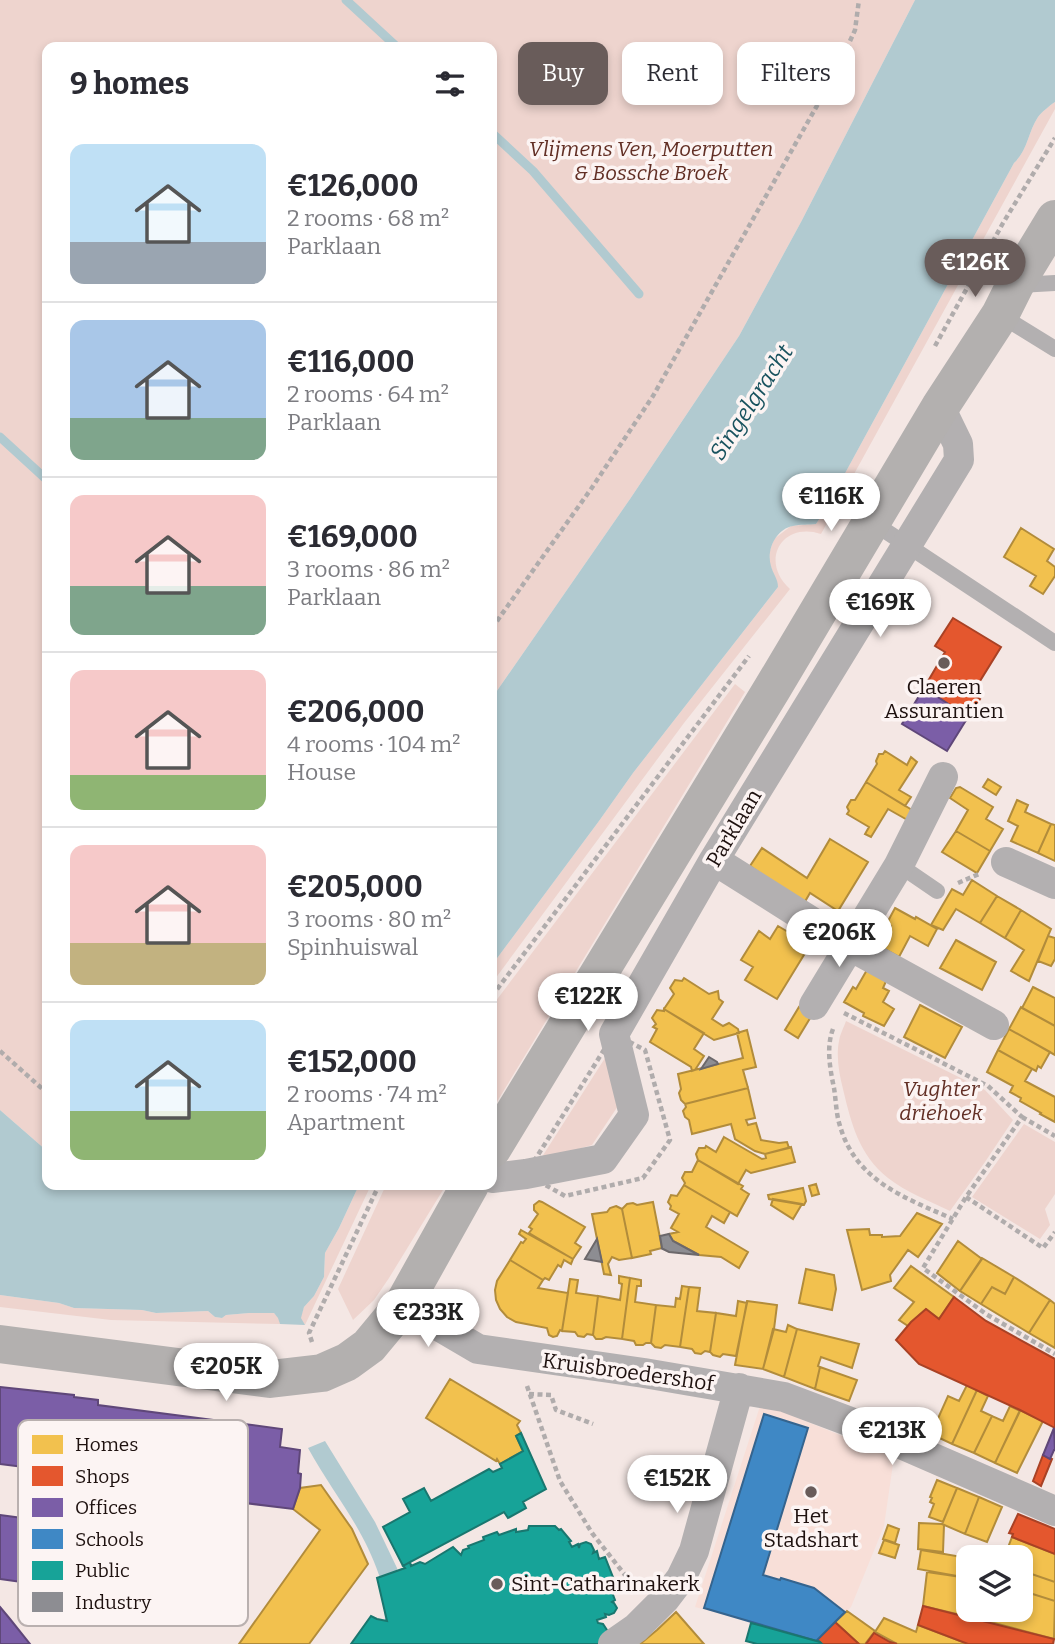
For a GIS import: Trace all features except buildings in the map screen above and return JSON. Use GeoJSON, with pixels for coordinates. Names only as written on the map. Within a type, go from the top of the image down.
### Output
{"type":"FeatureCollection","features":[{"type":"Feature","properties":{"kind":"main road","name":"Parklaan"},"geometry":{"type":"LineString","coordinates":[[497,1141],[1055,219]]}},
{"type":"Feature","properties":{"kind":"main road"},"geometry":{"type":"LineString","coordinates":[[0,1344],[270,1379],[322,1373],[347,1362],[369,1346],[403,1305],[467,1190]]}},
{"type":"Feature","properties":{"kind":"street","name":"Parklaan"},"geometry":{"type":"LineString","coordinates":[[497,1177],[603,1159],[634,1115],[614,1034],[714,860],[959,460],[958,444],[940,407]]}},
{"type":"Feature","properties":{"kind":"street"},"geometry":{"type":"LineString","coordinates":[[814,1005],[899,864],[943,777]]}},
{"type":"Feature","properties":{"kind":"street"},"geometry":{"type":"LineString","coordinates":[[714,860],[850,946],[994,1025]]}},
{"type":"Feature","properties":{"kind":"street"},"geometry":{"type":"LineString","coordinates":[[1006,862],[1055,884]]}},
{"type":"Feature","properties":{"kind":"street","name":"Kruisbroedershof"},"geometry":{"type":"LineString","coordinates":[[403,1305],[478,1349],[739,1388],[694,1551],[681,1578],[631,1637]]}},
{"type":"Feature","properties":{"kind":"street"},"geometry":{"type":"LineString","coordinates":[[739,1388],[784,1397],[848,1421],[1055,1511]]}},
{"type":"Feature","properties":{"kind":"lane"},"geometry":{"type":"LineString","coordinates":[[1055,283],[1008,300],[1055,349]]}},
{"type":"Feature","properties":{"kind":"lane"},"geometry":{"type":"LineString","coordinates":[[872,522],[1055,643]]}},
{"type":"Feature","properties":{"kind":"lane"},"geometry":{"type":"LineString","coordinates":[[899,864],[937,891]]}},
{"type":"Feature","properties":{"kind":"path"},"geometry":{"type":"LineString","coordinates":[[497,621],[653,396],[836,72],[855,30],[859,0]]}},
{"type":"Feature","properties":{"kind":"path"},"geometry":{"type":"LineString","coordinates":[[497,989],[738,668]]}},
{"type":"Feature","properties":{"kind":"path"},"geometry":{"type":"LineString","coordinates":[[937,891],[1006,862]]}},
{"type":"Feature","properties":{"kind":"path"},"geometry":{"type":"LineString","coordinates":[[953,1219],[904,1198],[880,1184],[861,1166],[849,1148],[840,1126],[831,1073],[829,1040],[842,1012],[988,1086],[1022,1117],[1055,1136]]}},
{"type":"Feature","properties":{"kind":"path"},"geometry":{"type":"LineString","coordinates":[[0,1051],[42,1089]]}},
{"type":"Feature","properties":{"kind":"path"},"geometry":{"type":"LineString","coordinates":[[1022,1117],[966,1197],[923,1268],[986,1314],[1055,1354]]}},
{"type":"Feature","properties":{"kind":"path"},"geometry":{"type":"LineString","coordinates":[[309,1332],[377,1190]]}},
{"type":"Feature","properties":{"kind":"path"},"geometry":{"type":"LineString","coordinates":[[966,1197],[1043,1248],[1055,1232]]}},
{"type":"Feature","properties":{"kind":"path"},"geometry":{"type":"LineString","coordinates":[[516,1356],[559,1481],[592,1533],[641,1595],[631,1637]]}},
{"type":"Feature","properties":{"kind":"path"},"geometry":{"type":"LineString","coordinates":[[529,1394],[551,1395],[556,1410],[593,1424]]}},
{"type":"Feature","properties":{"kind":"shaded area","name":"Het Stadshart"},"geometry":{"type":"Polygon","coordinates":[[[761,1403],[894,1457],[884,1526],[851,1607],[819,1640],[695,1607],[761,1403]]]}},
{"type":"Feature","properties":{"kind":"green space","name":"Vlijmens Ven, Moerputten & Bossche Broek"},"geometry":{"type":"Polygon","coordinates":[[[0,0],[915,0],[739,336],[497,691],[497,42],[42,42],[42,1147],[0,1110],[0,0]]]}},
{"type":"Feature","properties":{"kind":"green space"},"geometry":{"type":"Polygon","coordinates":[[[1055,102],[1055,109],[821,534],[807,531],[795,533],[779,546],[776,567],[790,589],[684,723],[497,976],[497,958],[633,773],[778,587],[769,553],[774,539],[791,526],[816,524],[830,506],[837,488],[1042,113],[1055,102]]]}},
{"type":"Feature","properties":{"kind":"green space"},"geometry":{"type":"Polygon","coordinates":[[[735,684],[745,692],[497,1102],[497,999],[735,684]]]}},
{"type":"Feature","properties":{"kind":"green space","name":"Vughter driehoek"},"geometry":{"type":"Polygon","coordinates":[[[846,1021],[985,1090],[1013,1120],[950,1211],[895,1183],[878,1169],[863,1149],[849,1114],[839,1071],[838,1047],[846,1021]]]}},
{"type":"Feature","properties":{"kind":"green space"},"geometry":{"type":"Polygon","coordinates":[[[605,1058],[620,1103],[592,1145],[540,1160],[605,1058]]]}},
{"type":"Feature","properties":{"kind":"green space"},"geometry":{"type":"Polygon","coordinates":[[[1024,1124],[1055,1142],[1055,1194],[1045,1209],[1050,1225],[1040,1239],[972,1197],[1024,1124]]]}},
{"type":"Feature","properties":{"kind":"green space"},"geometry":{"type":"Polygon","coordinates":[[[357,1190],[369,1190],[305,1325],[300,1319],[304,1307],[314,1296],[324,1277],[325,1253],[357,1190]]]}},
{"type":"Feature","properties":{"kind":"green space"},"geometry":{"type":"Polygon","coordinates":[[[384,1190],[443,1190],[374,1300],[353,1320],[338,1289],[384,1190]]]}},
{"type":"Feature","properties":{"kind":"green space"},"geometry":{"type":"Polygon","coordinates":[[[0,1295],[59,1303],[74,1308],[142,1310],[156,1313],[208,1311],[215,1317],[222,1318],[226,1315],[274,1313],[280,1324],[111,1320],[0,1307],[0,1295]]]}},
{"type":"Feature","properties":{"kind":"water","name":"Singelgracht"},"geometry":{"type":"Polygon","coordinates":[[[915,0],[1055,0],[1055,102],[1038,117],[1022,152],[837,488],[830,506],[816,524],[787,528],[777,536],[771,547],[770,560],[778,587],[633,773],[497,958],[497,691],[739,336],[915,0]]]}},
{"type":"Feature","properties":{"kind":"water"},"geometry":{"type":"Polygon","coordinates":[[[0,1110],[42,1147],[42,1190],[357,1190],[325,1253],[324,1277],[314,1296],[304,1307],[301,1318],[305,1325],[280,1324],[274,1313],[226,1315],[222,1318],[215,1317],[208,1311],[156,1313],[142,1310],[74,1308],[59,1303],[0,1295],[0,1110]]]}},
{"type":"Feature","properties":{"kind":"water"},"geometry":{"type":"Polygon","coordinates":[[[325,1441],[375,1522],[397,1568],[411,1644],[387,1644],[381,1582],[372,1557],[308,1448],[325,1441]]]}},
{"type":"Feature","properties":{"kind":"waterway"},"geometry":{"type":"LineString","coordinates":[[346,0],[392,42]]}},
{"type":"Feature","properties":{"kind":"waterway"},"geometry":{"type":"LineString","coordinates":[[497,138],[533,171],[639,294]]}},
{"type":"Feature","properties":{"kind":"waterway"},"geometry":{"type":"LineString","coordinates":[[0,437],[42,475]]}},
{"type":"Feature","properties":{"kind":"place","name":"Claeren Assurantien"},"geometry":{"type":"Point","coordinates":[944,663]}},
{"type":"Feature","properties":{"kind":"place","name":"Het Stadshart"},"geometry":{"type":"Point","coordinates":[811,1492]}},
{"type":"Feature","properties":{"kind":"place","name":"Sint-Catharinakerk"},"geometry":{"type":"Point","coordinates":[497,1584]}}]}
